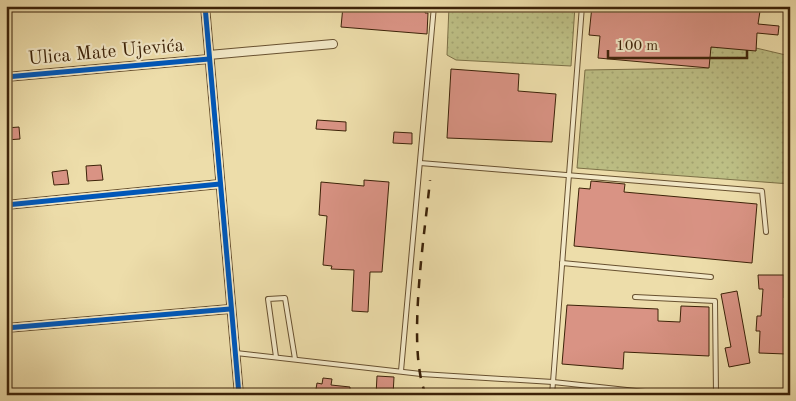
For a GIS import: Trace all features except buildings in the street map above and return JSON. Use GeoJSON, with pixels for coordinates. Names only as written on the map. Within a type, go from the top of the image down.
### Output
{"type":"FeatureCollection","features":[{"type":"Feature","properties":{"kind":"street"},"geometry":{"type":"LineString","coordinates":[[205,6],[239,395]]}},
{"type":"Feature","properties":{"kind":"street","name":"Ulica Mate Ujevića"},"geometry":{"type":"LineString","coordinates":[[6,77],[333,44]]}},
{"type":"Feature","properties":{"kind":"street"},"geometry":{"type":"LineString","coordinates":[[6,205],[220,184]]}},
{"type":"Feature","properties":{"kind":"street"},"geometry":{"type":"LineString","coordinates":[[6,328],[230,309]]}},
{"type":"Feature","properties":{"kind":"lane"},"geometry":{"type":"LineString","coordinates":[[401,371],[434,6]]}},
{"type":"Feature","properties":{"kind":"lane"},"geometry":{"type":"LineString","coordinates":[[552,395],[582,6]]}},
{"type":"Feature","properties":{"kind":"lane"},"geometry":{"type":"LineString","coordinates":[[420,163],[762,191],[766,232]]}},
{"type":"Feature","properties":{"kind":"lane"},"geometry":{"type":"LineString","coordinates":[[562,263],[711,277]]}},
{"type":"Feature","properties":{"kind":"lane"},"geometry":{"type":"LineString","coordinates":[[635,297],[715,301],[716,395]]}},
{"type":"Feature","properties":{"kind":"lane"},"geometry":{"type":"LineString","coordinates":[[276,357],[268,299],[285,298],[295,359]]}},
{"type":"Feature","properties":{"kind":"lane"},"geometry":{"type":"LineString","coordinates":[[236,353],[401,371],[553,382],[673,395]]}},
{"type":"Feature","properties":{"kind":"green space"},"geometry":{"type":"Polygon","coordinates":[[[449,6],[575,6],[571,66],[456,60],[447,55],[449,6]]]}},
{"type":"Feature","properties":{"kind":"green space"},"geometry":{"type":"Polygon","coordinates":[[[711,47],[756,48],[790,56],[790,184],[577,168],[585,70],[708,68],[711,47]]]}},
{"type":"Feature","properties":{"kind":"railway"},"geometry":{"type":"LineString","coordinates":[[426,395],[420,375],[417,349],[417,321],[421,259],[430,180]]}},
{"type":"Feature","properties":{"kind":"cycle path"},"geometry":{"type":"LineString","coordinates":[[205,6],[239,395]]}},
{"type":"Feature","properties":{"kind":"cycle path"},"geometry":{"type":"LineString","coordinates":[[6,77],[209,59]]}},
{"type":"Feature","properties":{"kind":"cycle path"},"geometry":{"type":"LineString","coordinates":[[6,205],[220,184]]}},
{"type":"Feature","properties":{"kind":"cycle path"},"geometry":{"type":"LineString","coordinates":[[6,328],[230,309]]}}]}
